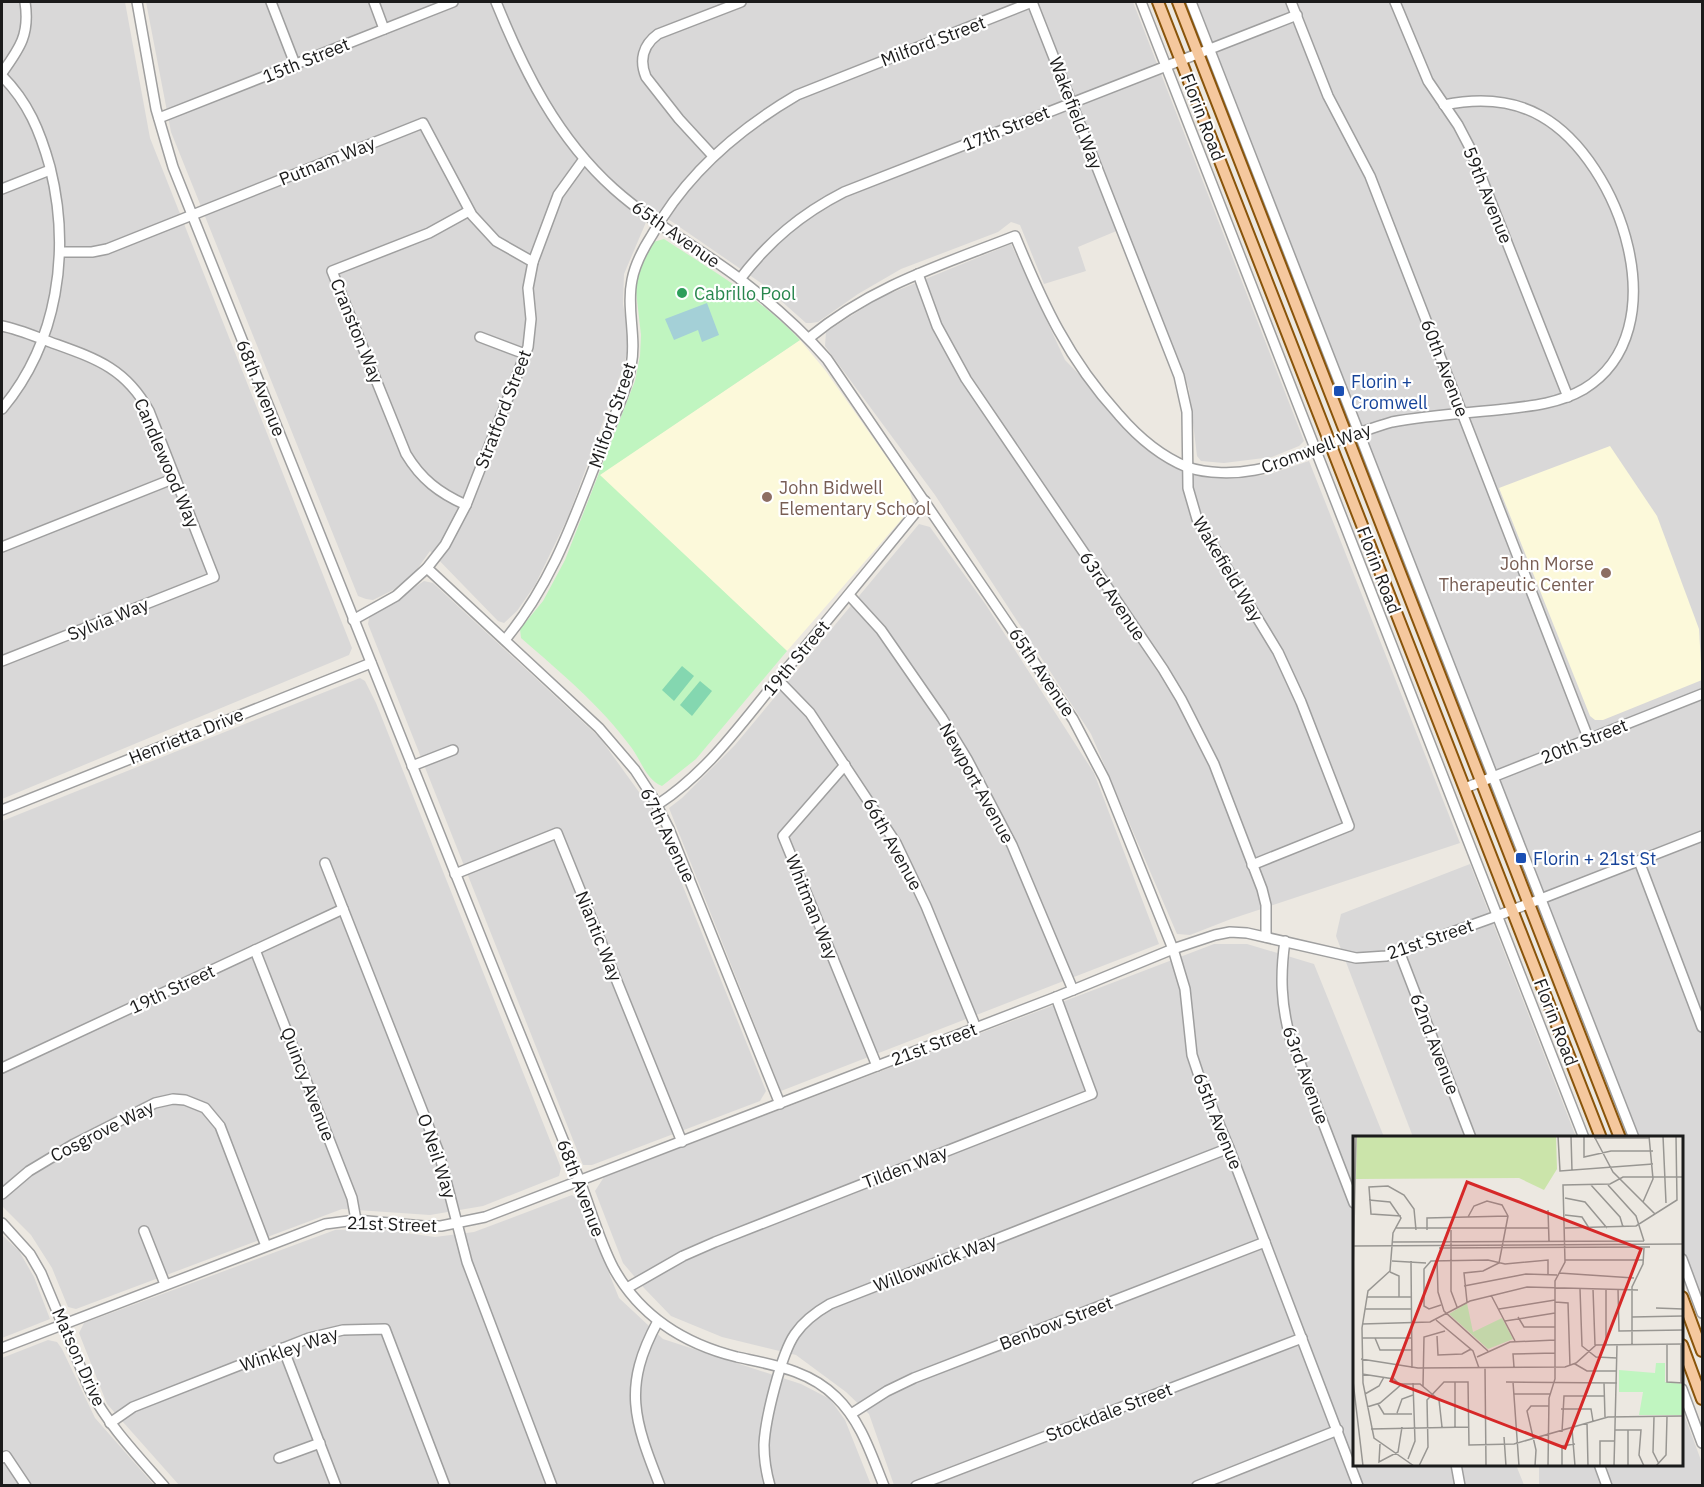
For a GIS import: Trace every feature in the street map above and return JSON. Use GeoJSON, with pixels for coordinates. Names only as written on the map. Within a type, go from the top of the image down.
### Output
{"type":"FeatureCollection","features":[{"type":"Feature","properties":{"kind":"main road","name":"Florin Road"},"geometry":{"type":"LineString","coordinates":[[1158,2],[1601,1136]]}},
{"type":"Feature","properties":{"kind":"main road","name":"Florin Road"},"geometry":{"type":"LineString","coordinates":[[1178,2],[1620,1136]]}},
{"type":"Feature","properties":{"kind":"main road"},"geometry":{"type":"LineString","coordinates":[[1683,1300],[1702,1351]]}},
{"type":"Feature","properties":{"kind":"main road"},"geometry":{"type":"LineString","coordinates":[[1683,1348],[1702,1399]]}},
{"type":"Feature","properties":{"kind":"street"},"geometry":{"type":"LineString","coordinates":[[2,409],[25,378],[43,340],[55,299],[60,252],[55,191],[39,130],[31,112],[2,74],[24,37],[27,15],[25,2]]}},
{"type":"Feature","properties":{"kind":"street","name":"68th Avenue"},"geometry":{"type":"LineString","coordinates":[[137,2],[159,118],[173,167],[580,1181],[607,1255],[627,1288],[658,1321],[699,1345],[725,1354],[781,1366],[822,1384],[851,1414],[884,1485]]}},
{"type":"Feature","properties":{"kind":"street"},"geometry":{"type":"LineString","coordinates":[[271,2],[295,64]]}},
{"type":"Feature","properties":{"kind":"street"},"geometry":{"type":"LineString","coordinates":[[374,2],[384,29]]}},
{"type":"Feature","properties":{"kind":"street","name":"15th Street"},"geometry":{"type":"LineString","coordinates":[[159,118],[453,2]]}},
{"type":"Feature","properties":{"kind":"street","name":"65th Avenue"},"geometry":{"type":"LineString","coordinates":[[496,2],[527,74],[556,122],[584,159],[614,189],[658,223],[740,279],[809,338],[827,359],[1051,684],[1090,748],[1118,809],[1173,949],[1185,989],[1192,1055],[1358,1485]]}},
{"type":"Feature","properties":{"kind":"street"},"geometry":{"type":"LineString","coordinates":[[713,156],[679,119],[646,77],[643,69],[643,54],[651,39],[658,34],[741,2]]}},
{"type":"Feature","properties":{"kind":"street","name":"Milford Street"},"geometry":{"type":"LineString","coordinates":[[505,640],[540,591],[562,550],[627,382],[634,350],[630,310],[632,280],[642,251],[658,223],[679,194],[713,156],[750,125],[797,96],[1032,2]]}},
{"type":"Feature","properties":{"kind":"street","name":"Wakefield Way"},"geometry":{"type":"LineString","coordinates":[[1032,2],[1179,376],[1187,412],[1188,488],[1197,519],[1278,652],[1301,702],[1349,826],[1252,865]]}},
{"type":"Feature","properties":{"kind":"street","name":"Florin Road"},"geometry":{"type":"LineString","coordinates":[[1141,2],[1584,1136]]}},
{"type":"Feature","properties":{"kind":"street","name":"Florin Road"},"geometry":{"type":"LineString","coordinates":[[1191,2],[1634,1136]]}},
{"type":"Feature","properties":{"kind":"street","name":"60th Avenue"},"geometry":{"type":"LineString","coordinates":[[1291,2],[1328,96],[1370,176],[1589,740]]}},
{"type":"Feature","properties":{"kind":"street","name":"59th Avenue"},"geometry":{"type":"LineString","coordinates":[[1395,2],[1420,64],[1458,125],[1475,160],[1568,397]]}},
{"type":"Feature","properties":{"kind":"street","name":"17th Street"},"geometry":{"type":"LineString","coordinates":[[740,279],[768,245],[784,230],[820,204],[844,192],[1297,15]]}},
{"type":"Feature","properties":{"kind":"street","name":"Cromwell Way"},"geometry":{"type":"LineString","coordinates":[[809,338],[831,320],[874,293],[1015,236],[1054,324],[1085,375],[1103,398],[1145,442],[1187,467],[1224,472],[1256,470],[1275,466],[1392,422],[1547,403],[1568,397],[1590,385],[1609,367],[1621,348],[1629,326],[1632,293],[1631,263],[1625,234],[1615,205],[1601,178],[1584,154],[1565,133],[1542,116],[1515,105],[1496,101],[1474,100],[1444,105]]}},
{"type":"Feature","properties":{"kind":"street","name":"Putnam Way"},"geometry":{"type":"LineString","coordinates":[[60,252],[92,252],[107,249],[423,123],[469,211],[496,240],[533,262]]}},
{"type":"Feature","properties":{"kind":"street","name":"Stratford Street"},"geometry":{"type":"LineString","coordinates":[[353,620],[396,596],[427,568],[445,545],[466,505],[525,354],[531,333],[528,288],[533,262],[558,195],[584,159]]}},
{"type":"Feature","properties":{"kind":"street"},"geometry":{"type":"LineString","coordinates":[[2,189],[50,170]]}},
{"type":"Feature","properties":{"kind":"street","name":"Cranston Way"},"geometry":{"type":"LineString","coordinates":[[466,505],[433,487],[414,467],[406,454],[332,272],[429,233],[469,211]]}},
{"type":"Feature","properties":{"kind":"street","name":"63rd Avenue"},"geometry":{"type":"LineString","coordinates":[[918,274],[937,326],[966,379],[1181,699],[1214,764],[1262,889],[1266,905],[1266,937]]}},
{"type":"Feature","properties":{"kind":"street","name":"Candlewood Way"},"geometry":{"type":"LineString","coordinates":[[2,326],[100,361],[123,376],[134,388],[149,411],[214,577]]}},
{"type":"Feature","properties":{"kind":"street"},"geometry":{"type":"LineString","coordinates":[[480,338],[525,354]]}},
{"type":"Feature","properties":{"kind":"street"},"geometry":{"type":"LineString","coordinates":[[2,547],[175,477]]}},
{"type":"Feature","properties":{"kind":"street","name":"19th Street"},"geometry":{"type":"LineString","coordinates":[[657,805],[679,790],[707,765],[925,501]]}},
{"type":"Feature","properties":{"kind":"street","name":"67th Avenue"},"geometry":{"type":"LineString","coordinates":[[427,568],[599,728],[635,770],[657,805],[676,846],[780,1104]]}},
{"type":"Feature","properties":{"kind":"street","name":"Sylvia Way"},"geometry":{"type":"LineString","coordinates":[[2,661],[214,577]]}},
{"type":"Feature","properties":{"kind":"street","name":"Newport Avenue"},"geometry":{"type":"LineString","coordinates":[[849,595],[881,630],[942,718],[973,769],[1012,845],[1073,990]]}},
{"type":"Feature","properties":{"kind":"street","name":"Henrietta Drive"},"geometry":{"type":"LineString","coordinates":[[2,810],[371,663]]}},
{"type":"Feature","properties":{"kind":"street","name":"66th Avenue"},"geometry":{"type":"LineString","coordinates":[[778,680],[810,713],[880,817],[914,879],[976,1028]]}},
{"type":"Feature","properties":{"kind":"street","name":"20th Street"},"geometry":{"type":"LineString","coordinates":[[1464,788],[1702,694]]}},
{"type":"Feature","properties":{"kind":"street"},"geometry":{"type":"LineString","coordinates":[[412,766],[453,750]]}},
{"type":"Feature","properties":{"kind":"street","name":"Whitman Way"},"geometry":{"type":"LineString","coordinates":[[845,765],[783,836],[877,1066]]}},
{"type":"Feature","properties":{"kind":"street","name":"Niantic Way"},"geometry":{"type":"LineString","coordinates":[[455,874],[557,833],[682,1142]]}},
{"type":"Feature","properties":{"kind":"street","name":"21st Street"},"geometry":{"type":"LineString","coordinates":[[2,1348],[325,1224],[356,1220],[424,1226],[457,1224],[485,1217],[1056,997],[1173,949],[1230,932],[1266,937],[1356,958],[1371,958],[1399,951],[1497,916],[1702,836]]}},
{"type":"Feature","properties":{"kind":"street"},"geometry":{"type":"LineString","coordinates":[[1638,861],[1702,1027]]}},
{"type":"Feature","properties":{"kind":"street","name":"O Neil Way"},"geometry":{"type":"LineString","coordinates":[[325,863],[439,1153],[467,1262],[552,1485]]}},
{"type":"Feature","properties":{"kind":"street","name":"19th Street"},"geometry":{"type":"LineString","coordinates":[[2,1068],[343,909]]}},
{"type":"Feature","properties":{"kind":"street","name":"63rd Avenue"},"geometry":{"type":"LineString","coordinates":[[1285,941],[1281,978],[1284,1017],[1353,1200]]}},
{"type":"Feature","properties":{"kind":"street","name":"Quincy Avenue"},"geometry":{"type":"LineString","coordinates":[[255,950],[352,1198],[356,1220]]}},
{"type":"Feature","properties":{"kind":"street","name":"62nd Avenue"},"geometry":{"type":"LineString","coordinates":[[1399,951],[1472,1136]]}},
{"type":"Feature","properties":{"kind":"street","name":"Tilden Way"},"geometry":{"type":"LineString","coordinates":[[627,1288],[683,1256],[715,1242],[1092,1094],[1056,997]]}},
{"type":"Feature","properties":{"kind":"street","name":"Cosgrove Way"},"geometry":{"type":"LineString","coordinates":[[2,1194],[29,1172],[74,1144],[155,1103],[173,1099],[185,1100],[205,1108],[220,1126],[266,1246]]}},
{"type":"Feature","properties":{"kind":"street","name":"Willowwick Way"},"geometry":{"type":"LineString","coordinates":[[770,1485],[765,1460],[766,1428],[781,1366],[795,1334],[805,1322],[830,1304],[1229,1148]]}},
{"type":"Feature","properties":{"kind":"street","name":"Matson Drive"},"geometry":{"type":"LineString","coordinates":[[2,1223],[30,1254],[41,1273],[90,1390],[110,1423],[162,1485]]}},
{"type":"Feature","properties":{"kind":"street"},"geometry":{"type":"LineString","coordinates":[[144,1231],[165,1284]]}},
{"type":"Feature","properties":{"kind":"street","name":"Benbow Street"},"geometry":{"type":"LineString","coordinates":[[851,1414],[887,1391],[914,1378],[1265,1242]]}},
{"type":"Feature","properties":{"kind":"street"},"geometry":{"type":"LineString","coordinates":[[1683,1262],[1702,1313]]}},
{"type":"Feature","properties":{"kind":"street"},"geometry":{"type":"LineString","coordinates":[[658,1321],[640,1360],[635,1396],[638,1427],[660,1485]]}},
{"type":"Feature","properties":{"kind":"street","name":"Winkley Way"},"geometry":{"type":"LineString","coordinates":[[110,1423],[133,1407],[309,1338],[343,1330],[385,1329],[445,1485]]}},
{"type":"Feature","properties":{"kind":"street","name":"Stockdale Street"},"geometry":{"type":"LineString","coordinates":[[916,1485],[1302,1338]]}},
{"type":"Feature","properties":{"kind":"street"},"geometry":{"type":"LineString","coordinates":[[283,1348],[336,1485]]}},
{"type":"Feature","properties":{"kind":"street"},"geometry":{"type":"LineString","coordinates":[[1683,1392],[1702,1443]]}},
{"type":"Feature","properties":{"kind":"street"},"geometry":{"type":"LineString","coordinates":[[1197,1485],[1338,1430]]}},
{"type":"Feature","properties":{"kind":"street"},"geometry":{"type":"LineString","coordinates":[[279,1458],[320,1443]]}},
{"type":"Feature","properties":{"kind":"street"},"geometry":{"type":"LineString","coordinates":[[2,1458],[6,1456],[26,1485]]}},
{"type":"Feature","properties":{"kind":"street"},"geometry":{"type":"LineString","coordinates":[[1456,1466],[1460,1485]]}},
{"type":"Feature","properties":{"kind":"street"},"geometry":{"type":"LineString","coordinates":[[1600,1466],[1607,1485]]}},
{"type":"Feature","properties":{"kind":"shaded area"},"geometry":{"type":"Polygon","coordinates":[[[2,2],[125,2],[150,138],[352,648],[349,655],[2,799],[2,2]]]}},
{"type":"Feature","properties":{"kind":"shaded area"},"geometry":{"type":"Polygon","coordinates":[[[146,2],[1133,2],[1304,441],[1299,446],[1272,457],[1224,463],[1201,461],[1197,456],[1189,389],[1126,227],[1078,247],[1086,271],[1044,284],[1020,225],[1011,222],[998,232],[901,269],[858,294],[818,322],[806,323],[761,283],[652,208],[624,274],[623,304],[630,343],[623,368],[568,517],[535,585],[517,611],[504,623],[498,621],[430,551],[413,575],[393,590],[373,600],[358,596],[171,132],[146,2]]]}},
{"type":"Feature","properties":{"kind":"shaded area"},"geometry":{"type":"Polygon","coordinates":[[[1192,2],[1702,2],[1702,1305],[1683,1254],[1683,1136],[1637,1136],[1192,2]]]}},
{"type":"Feature","properties":{"kind":"shaded area"},"geometry":{"type":"Polygon","coordinates":[[[1011,244],[1065,360],[1166,463],[1225,478],[1267,475],[1309,461],[1460,843],[1231,919],[1190,935],[1177,934],[1091,734],[935,495],[825,346],[826,332],[879,298],[1011,244]]]}},
{"type":"Feature","properties":{"kind":"shaded area","name":"John Bidwell Elementary School"},"geometry":{"type":"Polygon","coordinates":[[[800,340],[825,370],[909,489],[914,505],[787,651],[599,475],[800,340]]]}},
{"type":"Feature","properties":{"kind":"shaded area","name":"John Morse Therapeutic Center"},"geometry":{"type":"Polygon","coordinates":[[[1610,446],[1657,516],[1699,629],[1702,680],[1603,720],[1595,720],[1590,716],[1499,488],[1610,446]]]}},
{"type":"Feature","properties":{"kind":"shaded area"},"geometry":{"type":"Polygon","coordinates":[[[919,524],[930,527],[986,605],[1094,773],[1159,944],[781,1091],[669,808],[735,745],[919,524]]]}},
{"type":"Feature","properties":{"kind":"shaded area"},"geometry":{"type":"Polygon","coordinates":[[[424,581],[433,583],[600,738],[652,810],[766,1091],[760,1101],[592,1165],[583,1165],[368,624],[369,618],[424,581]]]}},
{"type":"Feature","properties":{"kind":"shaded area"},"geometry":{"type":"Polygon","coordinates":[[[360,678],[365,681],[376,703],[561,1168],[559,1176],[483,1206],[430,1215],[342,1209],[76,1309],[68,1307],[52,1268],[31,1235],[2,1206],[2,821],[360,678]]]}},
{"type":"Feature","properties":{"kind":"shaded area"},"geometry":{"type":"Polygon","coordinates":[[[1470,864],[1576,1136],[1413,1136],[1336,936],[1341,914],[1470,864]]]}},
{"type":"Feature","properties":{"kind":"shaded area"},"geometry":{"type":"Polygon","coordinates":[[[1214,944],[1247,944],[1314,964],[1384,1136],[1353,1136],[1353,1466],[1516,1466],[1524,1485],[894,1485],[869,1414],[846,1392],[796,1355],[722,1337],[671,1316],[644,1288],[623,1263],[595,1191],[604,1177],[1214,944]]]}},
{"type":"Feature","properties":{"kind":"shaded area"},"geometry":{"type":"Polygon","coordinates":[[[572,1195],[580,1201],[619,1298],[663,1339],[801,1384],[830,1399],[845,1420],[871,1485],[179,1485],[107,1404],[79,1333],[84,1323],[335,1230],[376,1229],[435,1237],[474,1232],[572,1195]]]}},
{"type":"Feature","properties":{"kind":"shaded area"},"geometry":{"type":"Polygon","coordinates":[[[2,1235],[19,1251],[34,1277],[50,1319],[2,1338],[2,1235]]]}},
{"type":"Feature","properties":{"kind":"shaded area"},"geometry":{"type":"Polygon","coordinates":[[[48,1340],[57,1342],[62,1349],[95,1418],[154,1485],[2,1486],[2,1358],[48,1340]]]}},
{"type":"Feature","properties":{"kind":"shaded area"},"geometry":{"type":"Polygon","coordinates":[[[1683,1412],[1702,1463],[1702,1485],[1539,1485],[1539,1466],[1683,1466],[1683,1412]]]}},
{"type":"Feature","properties":{"kind":"green space"},"geometry":{"type":"Polygon","coordinates":[[[664,239],[753,298],[800,340],[600,475],[787,651],[696,759],[662,786],[652,779],[631,747],[606,717],[521,638],[520,629],[543,601],[565,560],[635,381],[641,335],[636,291],[637,276],[653,242],[664,239]]]}},
{"type":"Feature","properties":{"kind":"green space"},"geometry":{"type":"Polygon","coordinates":[[[682,666],[694,676],[674,701],[662,690],[682,666]]]}},
{"type":"Feature","properties":{"kind":"green space"},"geometry":{"type":"Polygon","coordinates":[[[700,681],[712,691],[692,716],[680,705],[700,681]]]}},
{"type":"Feature","properties":{"kind":"water"},"geometry":{"type":"Polygon","coordinates":[[[707,303],[719,335],[702,342],[698,330],[674,340],[665,319],[707,303]]]}},
{"type":"Feature","properties":{"kind":"place","name":"Cabrillo Pool"},"geometry":{"type":"Point","coordinates":[682,293]}},
{"type":"Feature","properties":{"kind":"place","name":"Florin + Cromwell"},"geometry":{"type":"Point","coordinates":[1339,391]}},
{"type":"Feature","properties":{"kind":"place","name":"John Bidwell Elementary School"},"geometry":{"type":"Point","coordinates":[767,497]}},
{"type":"Feature","properties":{"kind":"place","name":"John Morse Therapeutic Center"},"geometry":{"type":"Point","coordinates":[1606,573]}},
{"type":"Feature","properties":{"kind":"place","name":"Florin + 21st St"},"geometry":{"type":"Point","coordinates":[1521,858]}}]}
